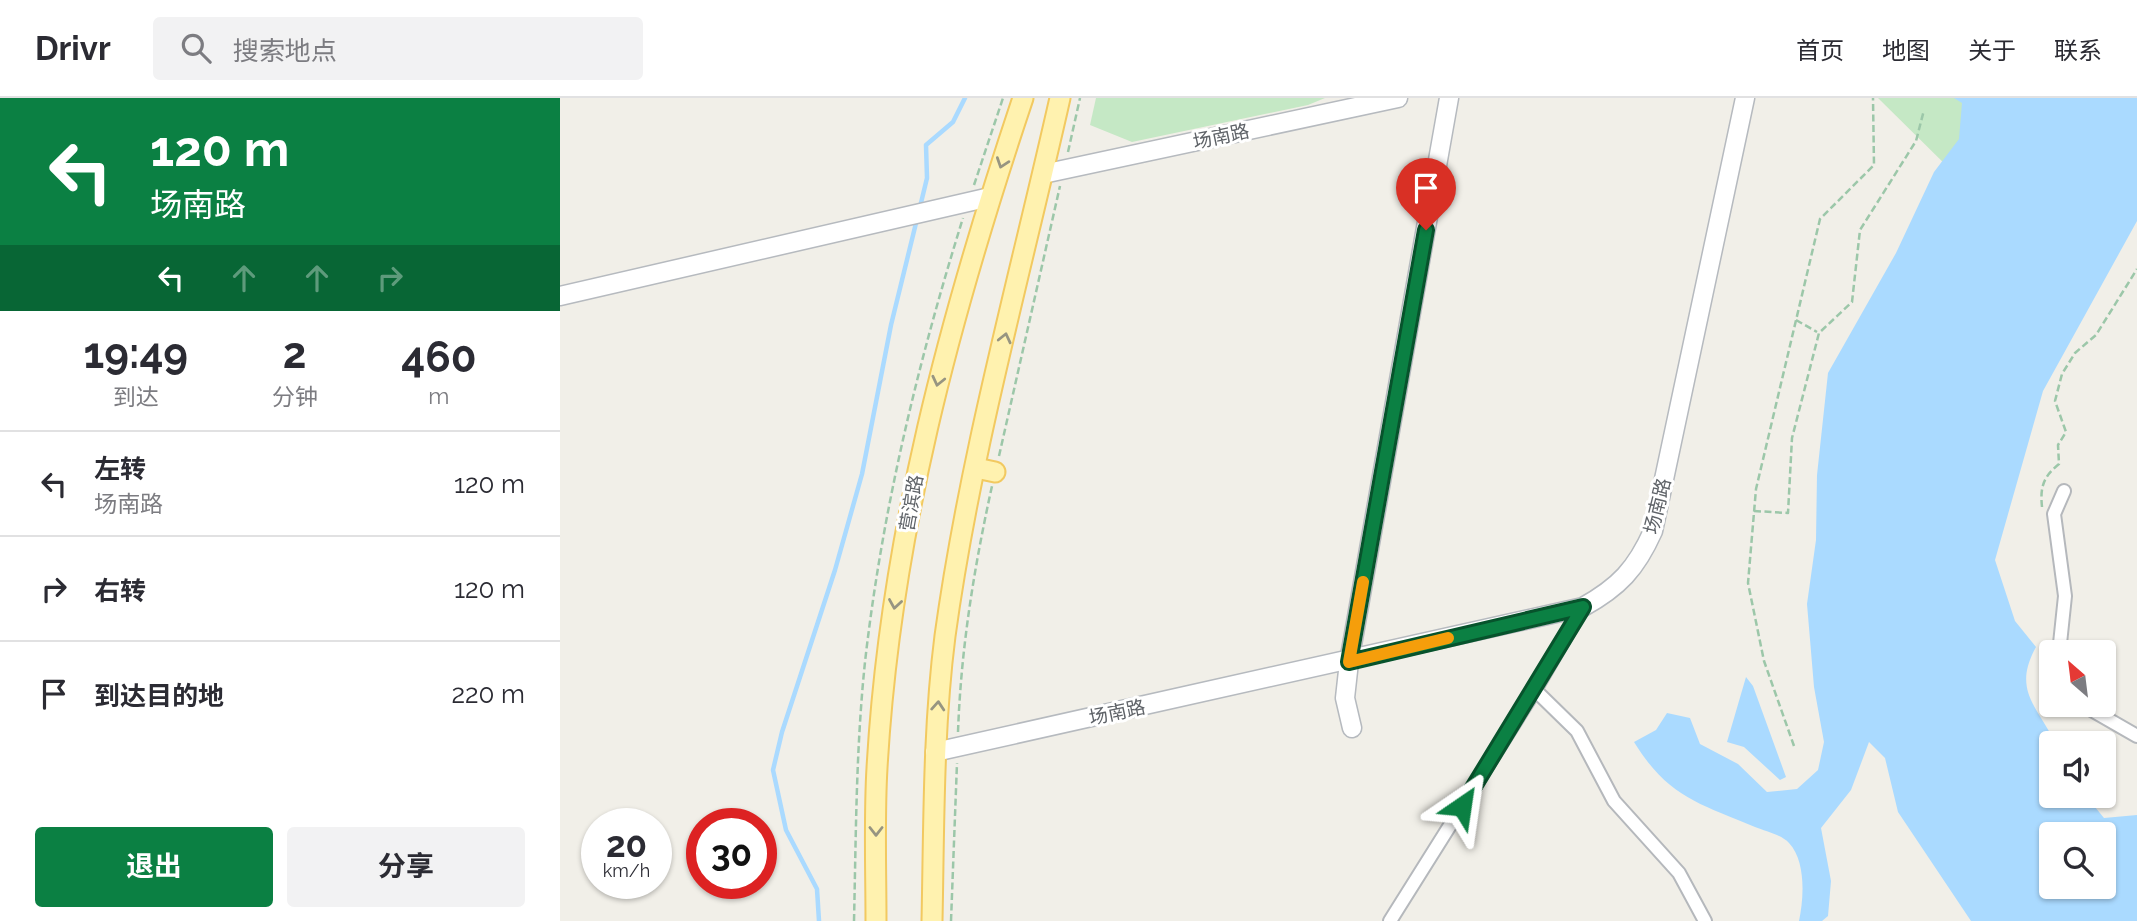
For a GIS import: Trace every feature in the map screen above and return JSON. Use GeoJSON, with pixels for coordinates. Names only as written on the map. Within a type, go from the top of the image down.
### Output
{"type":"FeatureCollection","features":[{"type":"Feature","properties":{"kind":"main road","name":"营滨路"},"geometry":{"type":"LineString","coordinates":[[876,921],[877,768],[892,621],[913,485],[946,349],[990,197],[1023,98]]}},
{"type":"Feature","properties":{"kind":"main road"},"geometry":{"type":"LineString","coordinates":[[932,921],[935,752],[945,637],[976,468],[1060,98]]}},
{"type":"Feature","properties":{"kind":"main road"},"geometry":{"type":"LineString","coordinates":[[976,468],[995,472]]}},
{"type":"Feature","properties":{"kind":"street","name":"场南路"},"geometry":{"type":"LineString","coordinates":[[1043,174],[1398,98]]}},
{"type":"Feature","properties":{"kind":"street"},"geometry":{"type":"LineString","coordinates":[[1352,728],[1345,698],[1349,662],[1449,98]]}},
{"type":"Feature","properties":{"kind":"street","name":"场南路"},"geometry":{"type":"LineString","coordinates":[[935,752],[1349,662],[1583,607],[1613,590],[1640,559],[1653,531],[1745,98]]}},
{"type":"Feature","properties":{"kind":"street"},"geometry":{"type":"LineString","coordinates":[[560,296],[990,197]]}},
{"type":"Feature","properties":{"kind":"street"},"geometry":{"type":"LineString","coordinates":[[2060,640],[2065,596],[2054,514],[2064,491]]}},
{"type":"Feature","properties":{"kind":"street"},"geometry":{"type":"LineString","coordinates":[[1390,921],[1535,690],[1583,607]]}},
{"type":"Feature","properties":{"kind":"street"},"geometry":{"type":"LineString","coordinates":[[1535,690],[1577,731],[1614,801],[1679,873],[1705,921]]}},
{"type":"Feature","properties":{"kind":"street"},"geometry":{"type":"LineString","coordinates":[[2106,718],[2137,736]]}},
{"type":"Feature","properties":{"kind":"path"},"geometry":{"type":"LineString","coordinates":[[951,921],[960,671],[968,610],[995,472],[1080,98]]}},
{"type":"Feature","properties":{"kind":"path"},"geometry":{"type":"LineString","coordinates":[[1794,746],[1764,661],[1748,583],[1754,511],[1820,219],[1874,165],[1873,98]]}},
{"type":"Feature","properties":{"kind":"path"},"geometry":{"type":"LineString","coordinates":[[1754,511],[1788,513],[1792,438],[1819,333],[1852,302],[1860,230],[1916,141],[1924,110]]}},
{"type":"Feature","properties":{"kind":"path"},"geometry":{"type":"LineString","coordinates":[[2055,531],[2047,523],[2041,488],[2045,477],[2059,464],[2058,445],[2066,432],[2056,409],[2057,388],[2068,362],[2096,335],[2137,269]]}},
{"type":"Feature","properties":{"kind":"path"},"geometry":{"type":"LineString","coordinates":[[1796,320],[1819,333]]}},
{"type":"Feature","properties":{"kind":"green space"},"geometry":{"type":"Polygon","coordinates":[[[1096,98],[1325,98],[1308,105],[1132,142],[1090,125],[1096,98]]]}},
{"type":"Feature","properties":{"kind":"green space"},"geometry":{"type":"Polygon","coordinates":[[[1878,98],[2013,98],[1957,176],[1878,98]]]}},
{"type":"Feature","properties":{"kind":"water"},"geometry":{"type":"Polygon","coordinates":[[[1954,98],[2137,98],[2137,221],[2043,391],[1995,560],[2015,621],[2036,647],[2026,674],[2027,685],[2039,718],[2049,731],[2039,731],[2039,808],[2096,808],[2104,818],[2137,815],[2137,921],[1971,921],[1898,812],[1885,758],[1869,742],[1851,790],[1821,828],[1831,881],[1828,916],[1822,921],[1799,921],[1803,891],[1801,870],[1795,851],[1789,843],[1778,835],[1701,804],[1672,787],[1659,775],[1634,742],[1656,730],[1667,713],[1690,718],[1700,744],[1738,764],[1767,792],[1797,789],[1818,770],[1824,742],[1814,687],[1807,604],[1816,540],[1817,475],[1828,373],[1896,253],[1934,172],[1959,139],[1962,103],[1954,98]]]}},
{"type":"Feature","properties":{"kind":"water"},"geometry":{"type":"Polygon","coordinates":[[[1746,677],[1753,686],[1786,777],[1780,780],[1744,747],[1727,742],[1746,677]]]}},
{"type":"Feature","properties":{"kind":"waterway"},"geometry":{"type":"LineString","coordinates":[[920,207],[927,178],[926,145],[953,122],[965,98]]}},
{"type":"Feature","properties":{"kind":"waterway"},"geometry":{"type":"LineString","coordinates":[[819,921],[817,889],[786,830],[773,770],[782,732],[835,570],[862,474],[891,325],[917,219]]}},
{"type":"Feature","properties":{"kind":"slow traffic"},"geometry":{"type":"LineString","coordinates":[[1363,582],[1349,662],[1448,638]]}},
{"type":"Feature","properties":{"kind":"route"},"geometry":{"type":"LineString","coordinates":[[1426,230],[1349,662],[1583,607],[1535,690],[1462,806]]}}]}
